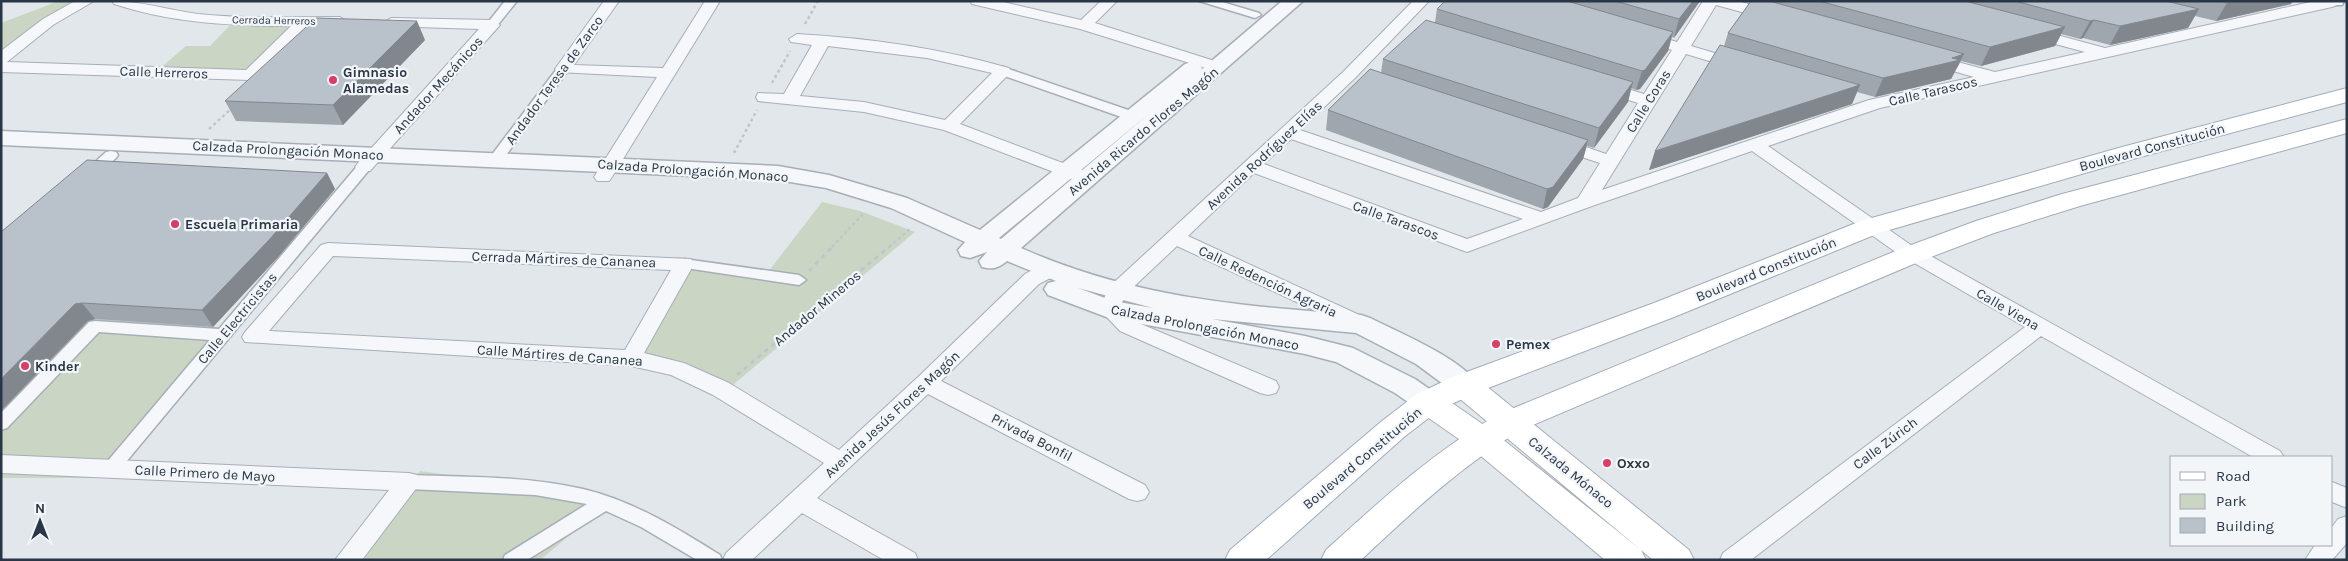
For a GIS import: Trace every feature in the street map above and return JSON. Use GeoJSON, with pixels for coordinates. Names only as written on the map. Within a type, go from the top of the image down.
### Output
{"type":"FeatureCollection","features":[{"type":"Feature","properties":{"kind":"main road","name":"Boulevard Constitución"},"geometry":{"type":"LineString","coordinates":[[1242,560],[1393,429],[1428,402],[1464,385],[1664,310],[1870,227],[2131,152],[2347,95]]}},
{"type":"Feature","properties":{"kind":"main road"},"geometry":{"type":"LineString","coordinates":[[1338,560],[1438,467],[1480,438],[1510,422],[1913,254],[1985,228],[2071,200],[2347,126]]}},
{"type":"Feature","properties":{"kind":"main road"},"geometry":{"type":"LineString","coordinates":[[2071,200],[2089,190],[2139,175],[2149,170],[2147,163],[2131,152]]}},
{"type":"Feature","properties":{"kind":"main road","name":"Calzada Mónaco"},"geometry":{"type":"LineString","coordinates":[[1464,385],[1678,560]]}},
{"type":"Feature","properties":{"kind":"main road"},"geometry":{"type":"LineString","coordinates":[[1428,402],[1480,438],[1629,560]]}},
{"type":"Feature","properties":{"kind":"street"},"geometry":{"type":"LineString","coordinates":[[1,58],[48,22],[87,1]]}},
{"type":"Feature","properties":{"kind":"street","name":"Cerrada Herreros"},"geometry":{"type":"LineString","coordinates":[[118,1],[139,9],[171,15],[205,18],[352,22]]}},
{"type":"Feature","properties":{"kind":"street","name":"Andador Mecánicos"},"geometry":{"type":"LineString","coordinates":[[370,160],[492,25],[511,1]]}},
{"type":"Feature","properties":{"kind":"street","name":"Andador Teresa de Zarco"},"geometry":{"type":"LineString","coordinates":[[496,159],[612,1]]}},
{"type":"Feature","properties":{"kind":"street"},"geometry":{"type":"LineString","coordinates":[[607,170],[670,73],[713,1]]}},
{"type":"Feature","properties":{"kind":"street"},"geometry":{"type":"LineString","coordinates":[[977,1],[1084,25],[1209,64]]}},
{"type":"Feature","properties":{"kind":"street"},"geometry":{"type":"LineString","coordinates":[[1084,25],[1110,1]]}},
{"type":"Feature","properties":{"kind":"street"},"geometry":{"type":"LineString","coordinates":[[1205,1],[1263,8]]}},
{"type":"Feature","properties":{"kind":"street","name":"Avenida Ricardo Flores Magón"},"geometry":{"type":"LineString","coordinates":[[986,250],[1067,170],[1132,116],[1209,64],[1294,1]]}},
{"type":"Feature","properties":{"kind":"street","name":"Avenida Rodríguez Elías"},"geometry":{"type":"LineString","coordinates":[[1113,300],[1349,75],[1422,1]]}},
{"type":"Feature","properties":{"kind":"street","name":"Calle Coras"},"geometry":{"type":"LineString","coordinates":[[1585,202],[1711,1]]}},
{"type":"Feature","properties":{"kind":"street"},"geometry":{"type":"LineString","coordinates":[[1720,1],[1785,20]]}},
{"type":"Feature","properties":{"kind":"street","name":"Calle Tarascos"},"geometry":{"type":"LineString","coordinates":[[1252,166],[1467,246],[1585,202],[1875,104],[2332,2]]}},
{"type":"Feature","properties":{"kind":"street","name":"Avenida Ricardo Flores Magón"},"geometry":{"type":"LineString","coordinates":[[986,250],[1088,179],[1209,64],[1263,8]]}},
{"type":"Feature","properties":{"kind":"street"},"geometry":{"type":"LineString","coordinates":[[2180,19],[2217,28]]}},
{"type":"Feature","properties":{"kind":"street","name":"Calle Herreros"},"geometry":{"type":"LineString","coordinates":[[1,67],[250,75],[305,21]]}},
{"type":"Feature","properties":{"kind":"street"},"geometry":{"type":"LineString","coordinates":[[372,22],[492,25]]}},
{"type":"Feature","properties":{"kind":"street"},"geometry":{"type":"LineString","coordinates":[[1400,24],[1419,30]]}},
{"type":"Feature","properties":{"kind":"street"},"geometry":{"type":"LineString","coordinates":[[2013,28],[2106,52]]}},
{"type":"Feature","properties":{"kind":"street"},"geometry":{"type":"LineString","coordinates":[[1625,32],[1755,70]]}},
{"type":"Feature","properties":{"kind":"street"},"geometry":{"type":"LineString","coordinates":[[797,39],[875,44],[921,50],[1003,70],[1132,116]]}},
{"type":"Feature","properties":{"kind":"street"},"geometry":{"type":"LineString","coordinates":[[790,98],[822,40]]}},
{"type":"Feature","properties":{"kind":"street"},"geometry":{"type":"LineString","coordinates":[[1917,56],[1992,77]]}},
{"type":"Feature","properties":{"kind":"street"},"geometry":{"type":"LineString","coordinates":[[562,69],[670,73]]}},
{"type":"Feature","properties":{"kind":"street"},"geometry":{"type":"LineString","coordinates":[[949,126],[1003,70]]}},
{"type":"Feature","properties":{"kind":"street"},"geometry":{"type":"LineString","coordinates":[[1349,75],[1368,81]]}},
{"type":"Feature","properties":{"kind":"street"},"geometry":{"type":"LineString","coordinates":[[1591,83],[1648,101]]}},
{"type":"Feature","properties":{"kind":"street"},"geometry":{"type":"LineString","coordinates":[[1847,96],[1875,104]]}},
{"type":"Feature","properties":{"kind":"street"},"geometry":{"type":"LineString","coordinates":[[764,97],[790,98],[864,107],[949,126],[1088,179]]}},
{"type":"Feature","properties":{"kind":"street"},"geometry":{"type":"LineString","coordinates":[[1289,132],[1540,218]]}},
{"type":"Feature","properties":{"kind":"street","name":"Calzada Prolongación Monaco"},"geometry":{"type":"LineString","coordinates":[[1,138],[370,160],[607,170],[778,173],[829,182],[898,203],[986,250],[1041,275],[1113,300],[1344,355],[1405,386],[1428,402]]}},
{"type":"Feature","properties":{"kind":"street"},"geometry":{"type":"LineString","coordinates":[[1545,139],[1611,161]]}},
{"type":"Feature","properties":{"kind":"street","name":"Calle Viena"},"geometry":{"type":"LineString","coordinates":[[1755,145],[1870,227],[1913,254],[2039,327],[2270,456]]}},
{"type":"Feature","properties":{"kind":"street","name":"Calzada Prolongación Monaco"},"geometry":{"type":"LineString","coordinates":[[1,151],[370,160],[496,159],[607,170],[793,192],[867,210],[912,227],[986,250]]}},
{"type":"Feature","properties":{"kind":"street"},"geometry":{"type":"LineString","coordinates":[[82,180],[111,155]]}},
{"type":"Feature","properties":{"kind":"street","name":"Calle Electricistas"},"geometry":{"type":"LineString","coordinates":[[110,469],[370,160]]}},
{"type":"Feature","properties":{"kind":"street","name":"Calle Redención Agraria"},"geometry":{"type":"LineString","coordinates":[[1176,238],[1361,324]]}},
{"type":"Feature","properties":{"kind":"street","name":"Cerrada Mártires de Cananea"},"geometry":{"type":"LineString","coordinates":[[252,337],[328,249],[684,264],[799,280]]}},
{"type":"Feature","properties":{"kind":"street"},"geometry":{"type":"LineString","coordinates":[[631,358],[684,264]]}},
{"type":"Feature","properties":{"kind":"street","name":"Avenida Jesús Flores Magón"},"geometry":{"type":"LineString","coordinates":[[735,560],[842,463],[1041,275]]}},
{"type":"Feature","properties":{"kind":"street"},"geometry":{"type":"LineString","coordinates":[[1113,300],[1127,326],[1268,387]]}},
{"type":"Feature","properties":{"kind":"street","name":"Calzada Prolongación Monaco"},"geometry":{"type":"LineString","coordinates":[[1113,300],[1176,304],[1247,315],[1361,324],[1425,356],[1464,385]]}},
{"type":"Feature","properties":{"kind":"street"},"geometry":{"type":"LineString","coordinates":[[1,424],[95,326],[222,335]]}},
{"type":"Feature","properties":{"kind":"street","name":"Calle Zúrich"},"geometry":{"type":"LineString","coordinates":[[1732,560],[2039,327]]}},
{"type":"Feature","properties":{"kind":"street","name":"Calle Mártires de Cananea"},"geometry":{"type":"LineString","coordinates":[[252,337],[631,358],[676,368],[721,389],[842,463]]}},
{"type":"Feature","properties":{"kind":"street","name":"Privada Bonfil"},"geometry":{"type":"LineString","coordinates":[[926,383],[1137,492]]}},
{"type":"Feature","properties":{"kind":"street","name":"Calle Primero de Mayo"},"geometry":{"type":"LineString","coordinates":[[1,464],[409,482],[554,491],[604,502],[662,529],[713,560]]}},
{"type":"Feature","properties":{"kind":"street"},"geometry":{"type":"LineString","coordinates":[[348,560],[409,482]]}},
{"type":"Feature","properties":{"kind":"street"},"geometry":{"type":"LineString","coordinates":[[2333,492],[2347,499]]}},
{"type":"Feature","properties":{"kind":"street"},"geometry":{"type":"LineString","coordinates":[[800,500],[906,560]]}},
{"type":"Feature","properties":{"kind":"street"},"geometry":{"type":"LineString","coordinates":[[512,560],[544,538],[604,502]]}},
{"type":"Feature","properties":{"kind":"street"},"geometry":{"type":"LineString","coordinates":[[2333,542],[2347,526]]}},
{"type":"Feature","properties":{"kind":"street"},"geometry":{"type":"LineString","coordinates":[[2317,560],[2329,546]]}},
{"type":"Feature","properties":{"kind":"path"},"geometry":{"type":"LineString","coordinates":[[799,280],[867,210]]}},
{"type":"Feature","properties":{"kind":"path","name":"Andador Mineros"},"geometry":{"type":"LineString","coordinates":[[721,389],[912,227]]}},
{"type":"Feature","properties":{"kind":"green space"},"geometry":{"type":"Polygon","coordinates":[[[59,1],[73,1],[1,57],[1,23],[59,1]]]}},
{"type":"Feature","properties":{"kind":"green space"},"geometry":{"type":"Polygon","coordinates":[[[233,22],[299,22],[249,73],[158,70],[186,46],[210,46],[233,22]]]}},
{"type":"Feature","properties":{"kind":"green space"},"geometry":{"type":"Polygon","coordinates":[[[822,202],[860,211],[915,232],[728,389],[624,355],[677,257],[768,272],[822,202]]]}},
{"type":"Feature","properties":{"kind":"green space"},"geometry":{"type":"Polygon","coordinates":[[[84,316],[238,329],[112,478],[1,478],[1,400],[84,316]]]}},
{"type":"Feature","properties":{"kind":"green space"},"geometry":{"type":"Polygon","coordinates":[[[420,471],[616,497],[540,560],[341,560],[420,471]]]}},
{"type":"Feature","properties":{"kind":"building"},"geometry":{"type":"Polygon","coordinates":[[[1445,1],[1567,1],[1673,32],[1645,70],[1642,71],[1437,9],[1445,1]]]}},
{"type":"Feature","properties":{"kind":"building"},"geometry":{"type":"Polygon","coordinates":[[[1615,1],[1693,1],[1679,19],[1615,1]]]}},
{"type":"Feature","properties":{"kind":"building"},"geometry":{"type":"Polygon","coordinates":[[[1751,1],[1769,1],[1964,54],[1952,58],[1960,60],[1883,78],[1728,33],[1751,1]]]}},
{"type":"Feature","properties":{"kind":"building"},"geometry":{"type":"Polygon","coordinates":[[[1819,1],[1965,1],[2065,27],[1990,47],[1819,1]]]}},
{"type":"Feature","properties":{"kind":"building"},"geometry":{"type":"Polygon","coordinates":[[[2015,1],[2166,1],[2199,9],[2120,26],[2094,20],[2090,21],[2015,1]]]}},
{"type":"Feature","properties":{"kind":"building"},"geometry":{"type":"Polygon","coordinates":[[[316,18],[417,21],[333,105],[225,101],[316,18]]]}},
{"type":"Feature","properties":{"kind":"building"},"geometry":{"type":"Polygon","coordinates":[[[1426,20],[1633,82],[1599,128],[1383,59],[1426,20]]]}},
{"type":"Feature","properties":{"kind":"building"},"geometry":{"type":"Polygon","coordinates":[[[1720,45],[1860,85],[1655,151],[1720,45]]]}},
{"type":"Feature","properties":{"kind":"building"},"geometry":{"type":"Polygon","coordinates":[[[1370,69],[1588,140],[1553,187],[1547,189],[1328,110],[1370,69]]]}},
{"type":"Feature","properties":{"kind":"building","name":"Escuela Primaria"},"geometry":{"type":"Polygon","coordinates":[[[87,160],[327,173],[269,240],[202,310],[75,304],[1,379],[1,232],[87,160]]]}},
{"type":"Feature","properties":{"kind":"place","name":"Gimnasio Alamedas"},"geometry":{"type":"Point","coordinates":[333,80]}},
{"type":"Feature","properties":{"kind":"place","name":"Escuela Primaria"},"geometry":{"type":"Point","coordinates":[175,224]}},
{"type":"Feature","properties":{"kind":"place","name":"Pemex"},"geometry":{"type":"Point","coordinates":[1496,344]}},
{"type":"Feature","properties":{"kind":"place","name":"Kinder"},"geometry":{"type":"Point","coordinates":[25,366]}},
{"type":"Feature","properties":{"kind":"place","name":"Oxxo"},"geometry":{"type":"Point","coordinates":[1607,463]}}]}
